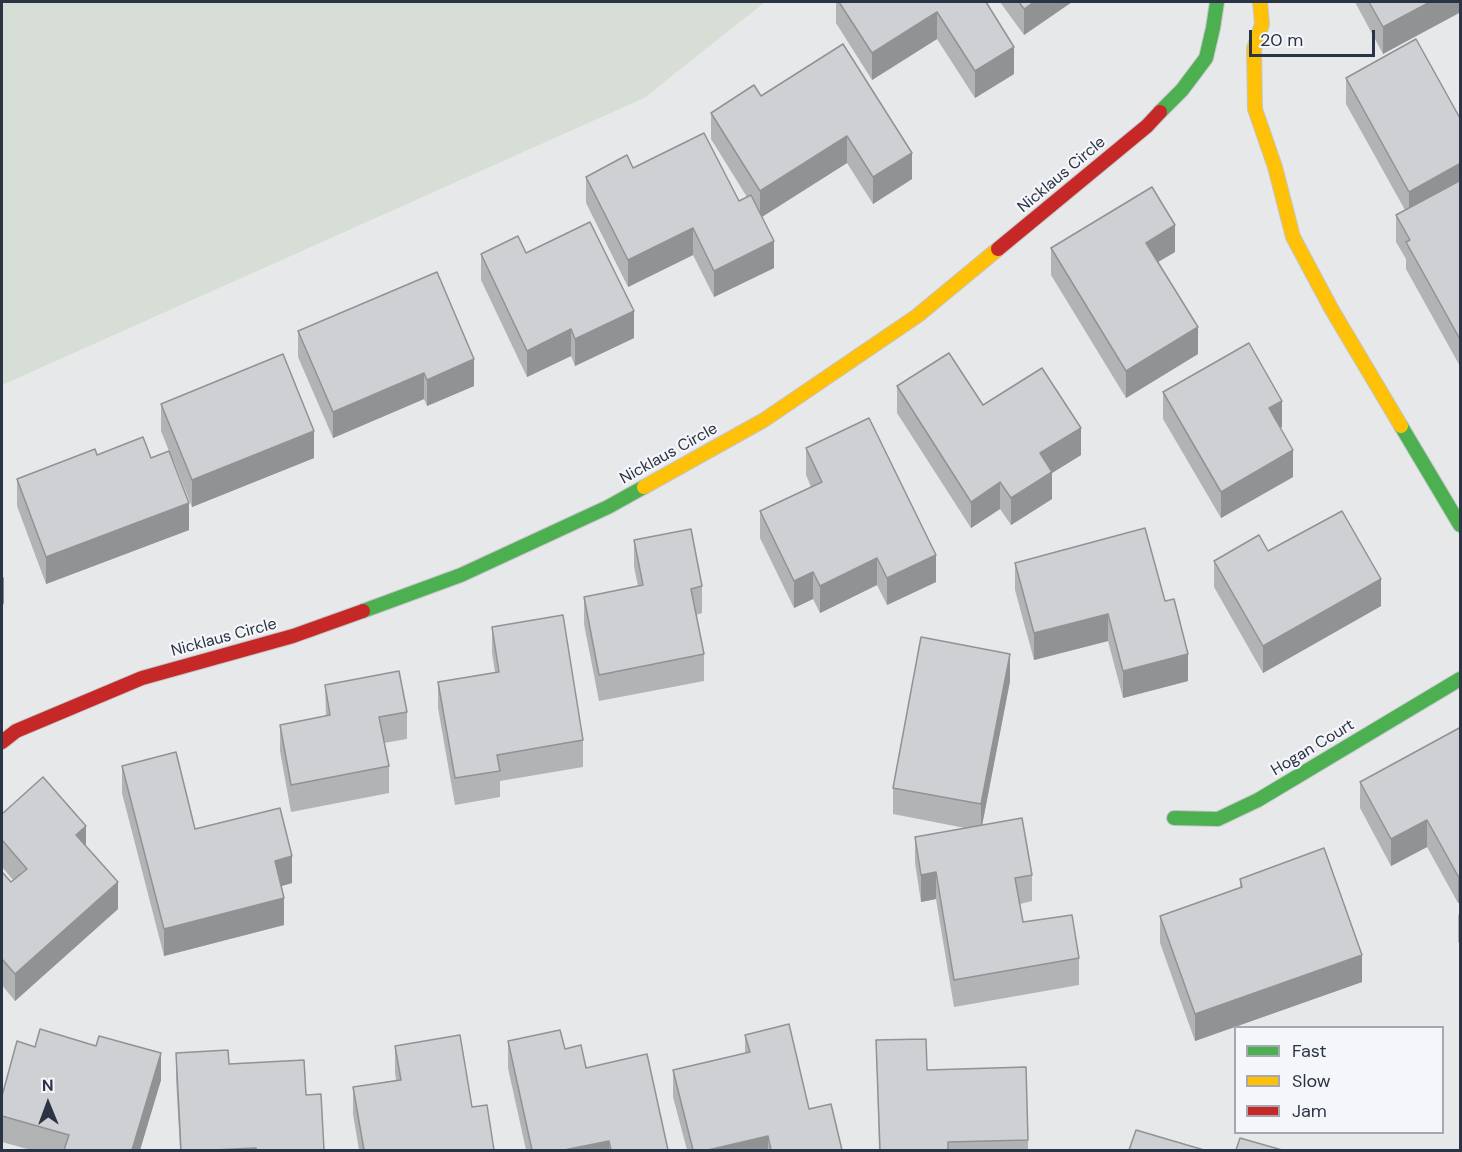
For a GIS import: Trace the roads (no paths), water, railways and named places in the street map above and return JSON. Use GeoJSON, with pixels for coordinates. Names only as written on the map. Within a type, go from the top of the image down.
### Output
{"type":"FeatureCollection","features":[{"type":"Feature","properties":{"kind":"street","name":"Nicklaus Circle"},"geometry":{"type":"LineString","coordinates":[[2,742],[16,731],[142,678],[293,636],[461,574],[608,507],[764,420],[917,316],[1147,126],[1182,90],[1206,58],[1217,2]]}},
{"type":"Feature","properties":{"kind":"street"},"geometry":{"type":"LineString","coordinates":[[1260,2],[1262,24],[1254,49],[1255,109],[1275,167],[1293,237],[1332,310],[1461,525]]}},
{"type":"Feature","properties":{"kind":"street","name":"Hogan Court"},"geometry":{"type":"LineString","coordinates":[[1174,818],[1218,819],[1258,800],[1461,679]]}}]}
